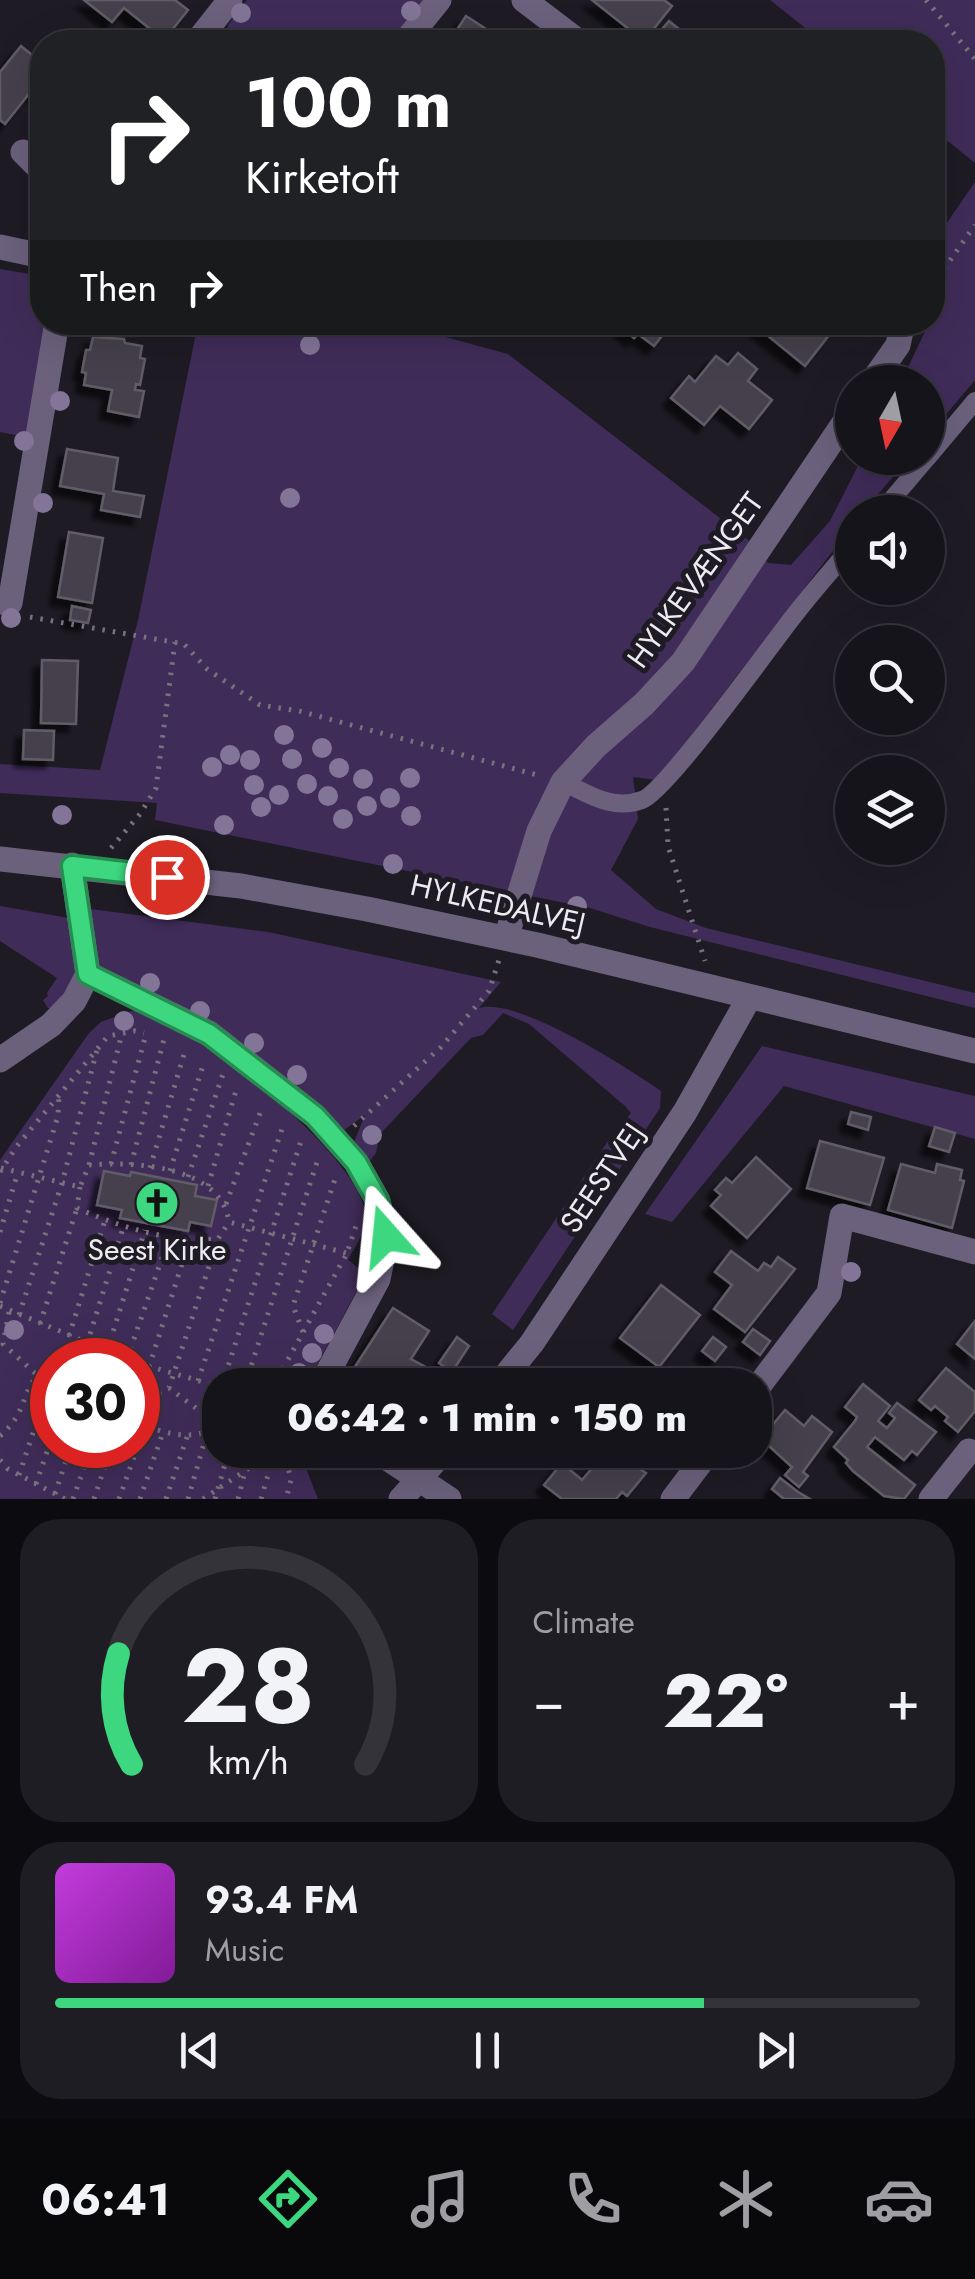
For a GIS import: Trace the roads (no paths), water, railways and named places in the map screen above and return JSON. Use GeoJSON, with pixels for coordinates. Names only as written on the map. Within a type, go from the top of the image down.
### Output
{"type":"FeatureCollection","features":[{"type":"Feature","properties":{"kind":"street"},"geometry":{"type":"LineString","coordinates":[[206,30],[230,0]]}},
{"type":"Feature","properties":{"kind":"street"},"geometry":{"type":"LineString","coordinates":[[415,30],[439,0]]}},
{"type":"Feature","properties":{"kind":"street"},"geometry":{"type":"LineString","coordinates":[[524,0],[563,30]]}},
{"type":"Feature","properties":{"kind":"street"},"geometry":{"type":"LineString","coordinates":[[23,152],[30,159]]}},
{"type":"Feature","properties":{"kind":"street"},"geometry":{"type":"LineString","coordinates":[[0,247],[30,253]]}},
{"type":"Feature","properties":{"kind":"street"},"geometry":{"type":"LineString","coordinates":[[5,602],[54,335]]}},
{"type":"Feature","properties":{"kind":"street"},"geometry":{"type":"LineString","coordinates":[[884,365],[900,335]]}},
{"type":"Feature","properties":{"kind":"street","name":"HYLKEVÆNGET"},"geometry":{"type":"LineString","coordinates":[[506,938],[539,830],[563,782],[683,662],[835,437]]}},
{"type":"Feature","properties":{"kind":"street","name":"HYLKEDALVEJ"},"geometry":{"type":"LineString","coordinates":[[0,860],[259,890],[506,938],[975,1051]]}},
{"type":"Feature","properties":{"kind":"street"},"geometry":{"type":"LineString","coordinates":[[0,1060],[51,1026],[74,1001],[88,974],[83,867]]}},
{"type":"Feature","properties":{"kind":"street"},"geometry":{"type":"LineString","coordinates":[[88,974],[209,1034],[315,1116],[335,1156],[356,1162],[378,1201],[386,1236],[378,1279],[330,1368]]}},
{"type":"Feature","properties":{"kind":"street","name":"SEESTVEJ"},"geometry":{"type":"LineString","coordinates":[[511,1368],[685,1112],[748,998]]}},
{"type":"Feature","properties":{"kind":"street"},"geometry":{"type":"LineString","coordinates":[[772,1368],[829,1293],[842,1216],[975,1252]]}},
{"type":"Feature","properties":{"kind":"street"},"geometry":{"type":"LineString","coordinates":[[931,1499],[969,1451]]}},
{"type":"Feature","properties":{"kind":"street"},"geometry":{"type":"LineString","coordinates":[[391,1468],[411,1490],[448,1499]]}},
{"type":"Feature","properties":{"kind":"street"},"geometry":{"type":"LineString","coordinates":[[411,1490],[430,1468]]}},
{"type":"Feature","properties":{"kind":"street"},"geometry":{"type":"LineString","coordinates":[[673,1499],[696,1468]]}},
{"type":"Feature","properties":{"kind":"lane"},"geometry":{"type":"LineString","coordinates":[[945,436],[975,401]]}},
{"type":"Feature","properties":{"kind":"lane"},"geometry":{"type":"LineString","coordinates":[[895,495],[912,475]]}},
{"type":"Feature","properties":{"kind":"lane"},"geometry":{"type":"LineString","coordinates":[[563,782],[605,802],[622,805],[646,800],[835,567]]}},
{"type":"Feature","properties":{"kind":"place","name":"Seest Kirke"},"geometry":{"type":"Point","coordinates":[157,1203]}}]}
